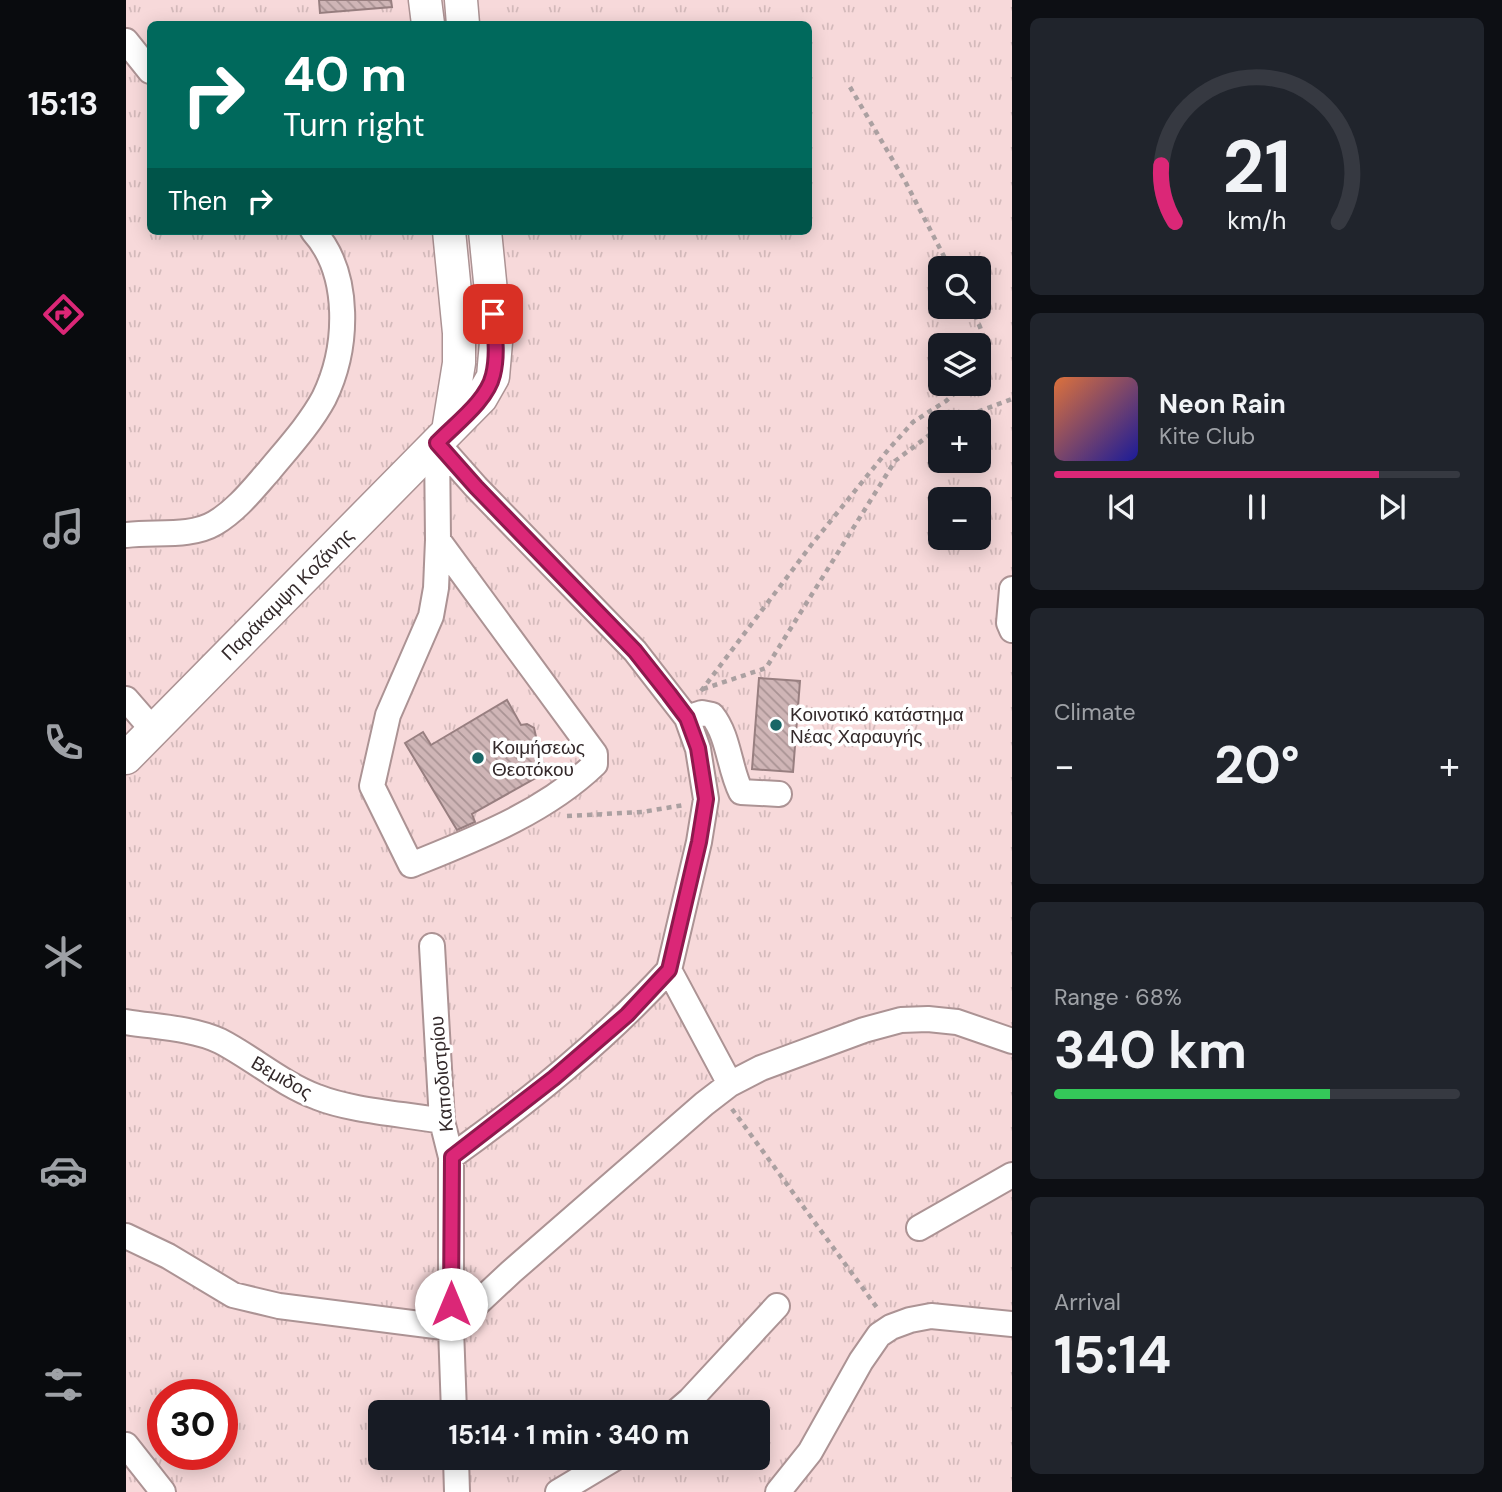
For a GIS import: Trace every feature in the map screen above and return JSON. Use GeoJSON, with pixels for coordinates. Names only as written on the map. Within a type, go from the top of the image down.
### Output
{"type":"FeatureCollection","features":[{"type":"Feature","properties":{"kind":"main road"},"geometry":{"type":"LineString","coordinates":[[425,0],[428,21]]}},
{"type":"Feature","properties":{"kind":"main road"},"geometry":{"type":"LineString","coordinates":[[461,0],[463,21]]}},
{"type":"Feature","properties":{"kind":"main road"},"geometry":{"type":"LineString","coordinates":[[443,437],[459,363],[460,333],[449,235]]}},
{"type":"Feature","properties":{"kind":"main road","name":"Παράκαμψη Κοζάνης"},"geometry":{"type":"LineString","coordinates":[[126,758],[481,398],[493,377],[496,342],[485,235]]}},
{"type":"Feature","properties":{"kind":"street"},"geometry":{"type":"LineString","coordinates":[[126,41],[147,67]]}},
{"type":"Feature","properties":{"kind":"street"},"geometry":{"type":"LineString","coordinates":[[126,535],[196,530],[215,523],[241,502],[292,444],[323,399],[338,361],[342,324],[340,290],[330,258],[316,235]]}},
{"type":"Feature","properties":{"kind":"street"},"geometry":{"type":"LineString","coordinates":[[438,540],[595,754],[595,764],[536,808],[482,837],[411,865],[372,786],[388,715],[431,616],[436,588],[438,540],[443,437]]}},
{"type":"Feature","properties":{"kind":"street"},"geometry":{"type":"LineString","coordinates":[[443,437],[476,487],[635,651],[687,718],[698,748],[706,799],[699,842],[669,970],[627,1015],[554,1078],[452,1157]]}},
{"type":"Feature","properties":{"kind":"street"},"geometry":{"type":"LineString","coordinates":[[1012,589],[1009,623],[1012,629]]}},
{"type":"Feature","properties":{"kind":"street"},"geometry":{"type":"LineString","coordinates":[[126,699],[153,730]]}},
{"type":"Feature","properties":{"kind":"street"},"geometry":{"type":"LineString","coordinates":[[687,718],[702,713],[712,715],[720,726],[741,792],[779,794]]}},
{"type":"Feature","properties":{"kind":"street","name":"Καποδιστρίου"},"geometry":{"type":"LineString","coordinates":[[432,946],[442,1121],[452,1157],[451,1328],[454,1400]]}},
{"type":"Feature","properties":{"kind":"street"},"geometry":{"type":"LineString","coordinates":[[669,970],[725,1088]]}},
{"type":"Feature","properties":{"kind":"street"},"geometry":{"type":"LineString","coordinates":[[126,1236],[168,1256],[233,1295],[290,1308],[451,1328],[511,1272],[725,1088],[761,1068],[864,1030],[901,1020],[957,1022],[1012,1041]]}},
{"type":"Feature","properties":{"kind":"street","name":"Βεμιδος"},"geometry":{"type":"LineString","coordinates":[[126,1022],[185,1031],[217,1040],[253,1059],[298,1089],[319,1098],[442,1121]]}},
{"type":"Feature","properties":{"kind":"street"},"geometry":{"type":"LineString","coordinates":[[919,1228],[1012,1175]]}},
{"type":"Feature","properties":{"kind":"street"},"geometry":{"type":"LineString","coordinates":[[687,1400],[777,1306]]}},
{"type":"Feature","properties":{"kind":"street"},"geometry":{"type":"LineString","coordinates":[[778,1492],[810,1452],[861,1361],[879,1335],[891,1327],[930,1316],[1012,1324]]}},
{"type":"Feature","properties":{"kind":"street"},"geometry":{"type":"LineString","coordinates":[[126,1445],[163,1492]]}},
{"type":"Feature","properties":{"kind":"street"},"geometry":{"type":"LineString","coordinates":[[456,1470],[457,1492]]}},
{"type":"Feature","properties":{"kind":"street"},"geometry":{"type":"LineString","coordinates":[[558,1492],[595,1470]]}},
{"type":"Feature","properties":{"kind":"path"},"geometry":{"type":"LineString","coordinates":[[849,87],[905,181],[944,256]]}},
{"type":"Feature","properties":{"kind":"path"},"geometry":{"type":"LineString","coordinates":[[687,718],[702,689],[812,544],[888,450],[913,422],[952,396]]}},
{"type":"Feature","properties":{"kind":"path"},"geometry":{"type":"LineString","coordinates":[[982,410],[1012,399]]}},
{"type":"Feature","properties":{"kind":"path"},"geometry":{"type":"LineString","coordinates":[[702,689],[766,668],[895,461],[928,436]]}},
{"type":"Feature","properties":{"kind":"path"},"geometry":{"type":"LineString","coordinates":[[536,808],[566,816],[600,816],[671,808],[706,799]]}},
{"type":"Feature","properties":{"kind":"path"},"geometry":{"type":"LineString","coordinates":[[725,1088],[891,1327]]}},
{"type":"Feature","properties":{"kind":"green space"},"geometry":{"type":"Polygon","coordinates":[[[126,0],[1012,0],[1012,1492],[126,1492],[126,0]]]}},
{"type":"Feature","properties":{"kind":"building"},"geometry":{"type":"Polygon","coordinates":[[[319,0],[391,0],[392,7],[320,13],[319,0]]]}},
{"type":"Feature","properties":{"kind":"building","name":"Κοινοτικό κατάστημα Νέας Χαραυγής"},"geometry":{"type":"Polygon","coordinates":[[[759,678],[800,681],[793,772],[752,769],[759,678]]]}},
{"type":"Feature","properties":{"kind":"building","name":"Κοιμήσεως Θεοτόκου"},"geometry":{"type":"Polygon","coordinates":[[[507,700],[521,725],[527,724],[534,728],[537,741],[534,746],[548,771],[472,814],[475,822],[457,830],[405,743],[423,732],[431,745],[507,700]]]}},
{"type":"Feature","properties":{"kind":"place","name":"Κοινοτικό κατάστημα Νέας Χαραυγής"},"geometry":{"type":"Point","coordinates":[776,725]}},
{"type":"Feature","properties":{"kind":"place","name":"Κοιμήσεως Θεοτόκου"},"geometry":{"type":"Point","coordinates":[478,758]}},
{"type":"Feature","properties":{"kind":"route"},"geometry":{"type":"LineString","coordinates":[[451,1304],[452,1157],[554,1078],[627,1015],[669,970],[699,842],[706,799],[698,748],[687,718],[669,694],[635,651],[437,443],[481,398],[493,377],[496,342],[493,314]]}}]}
